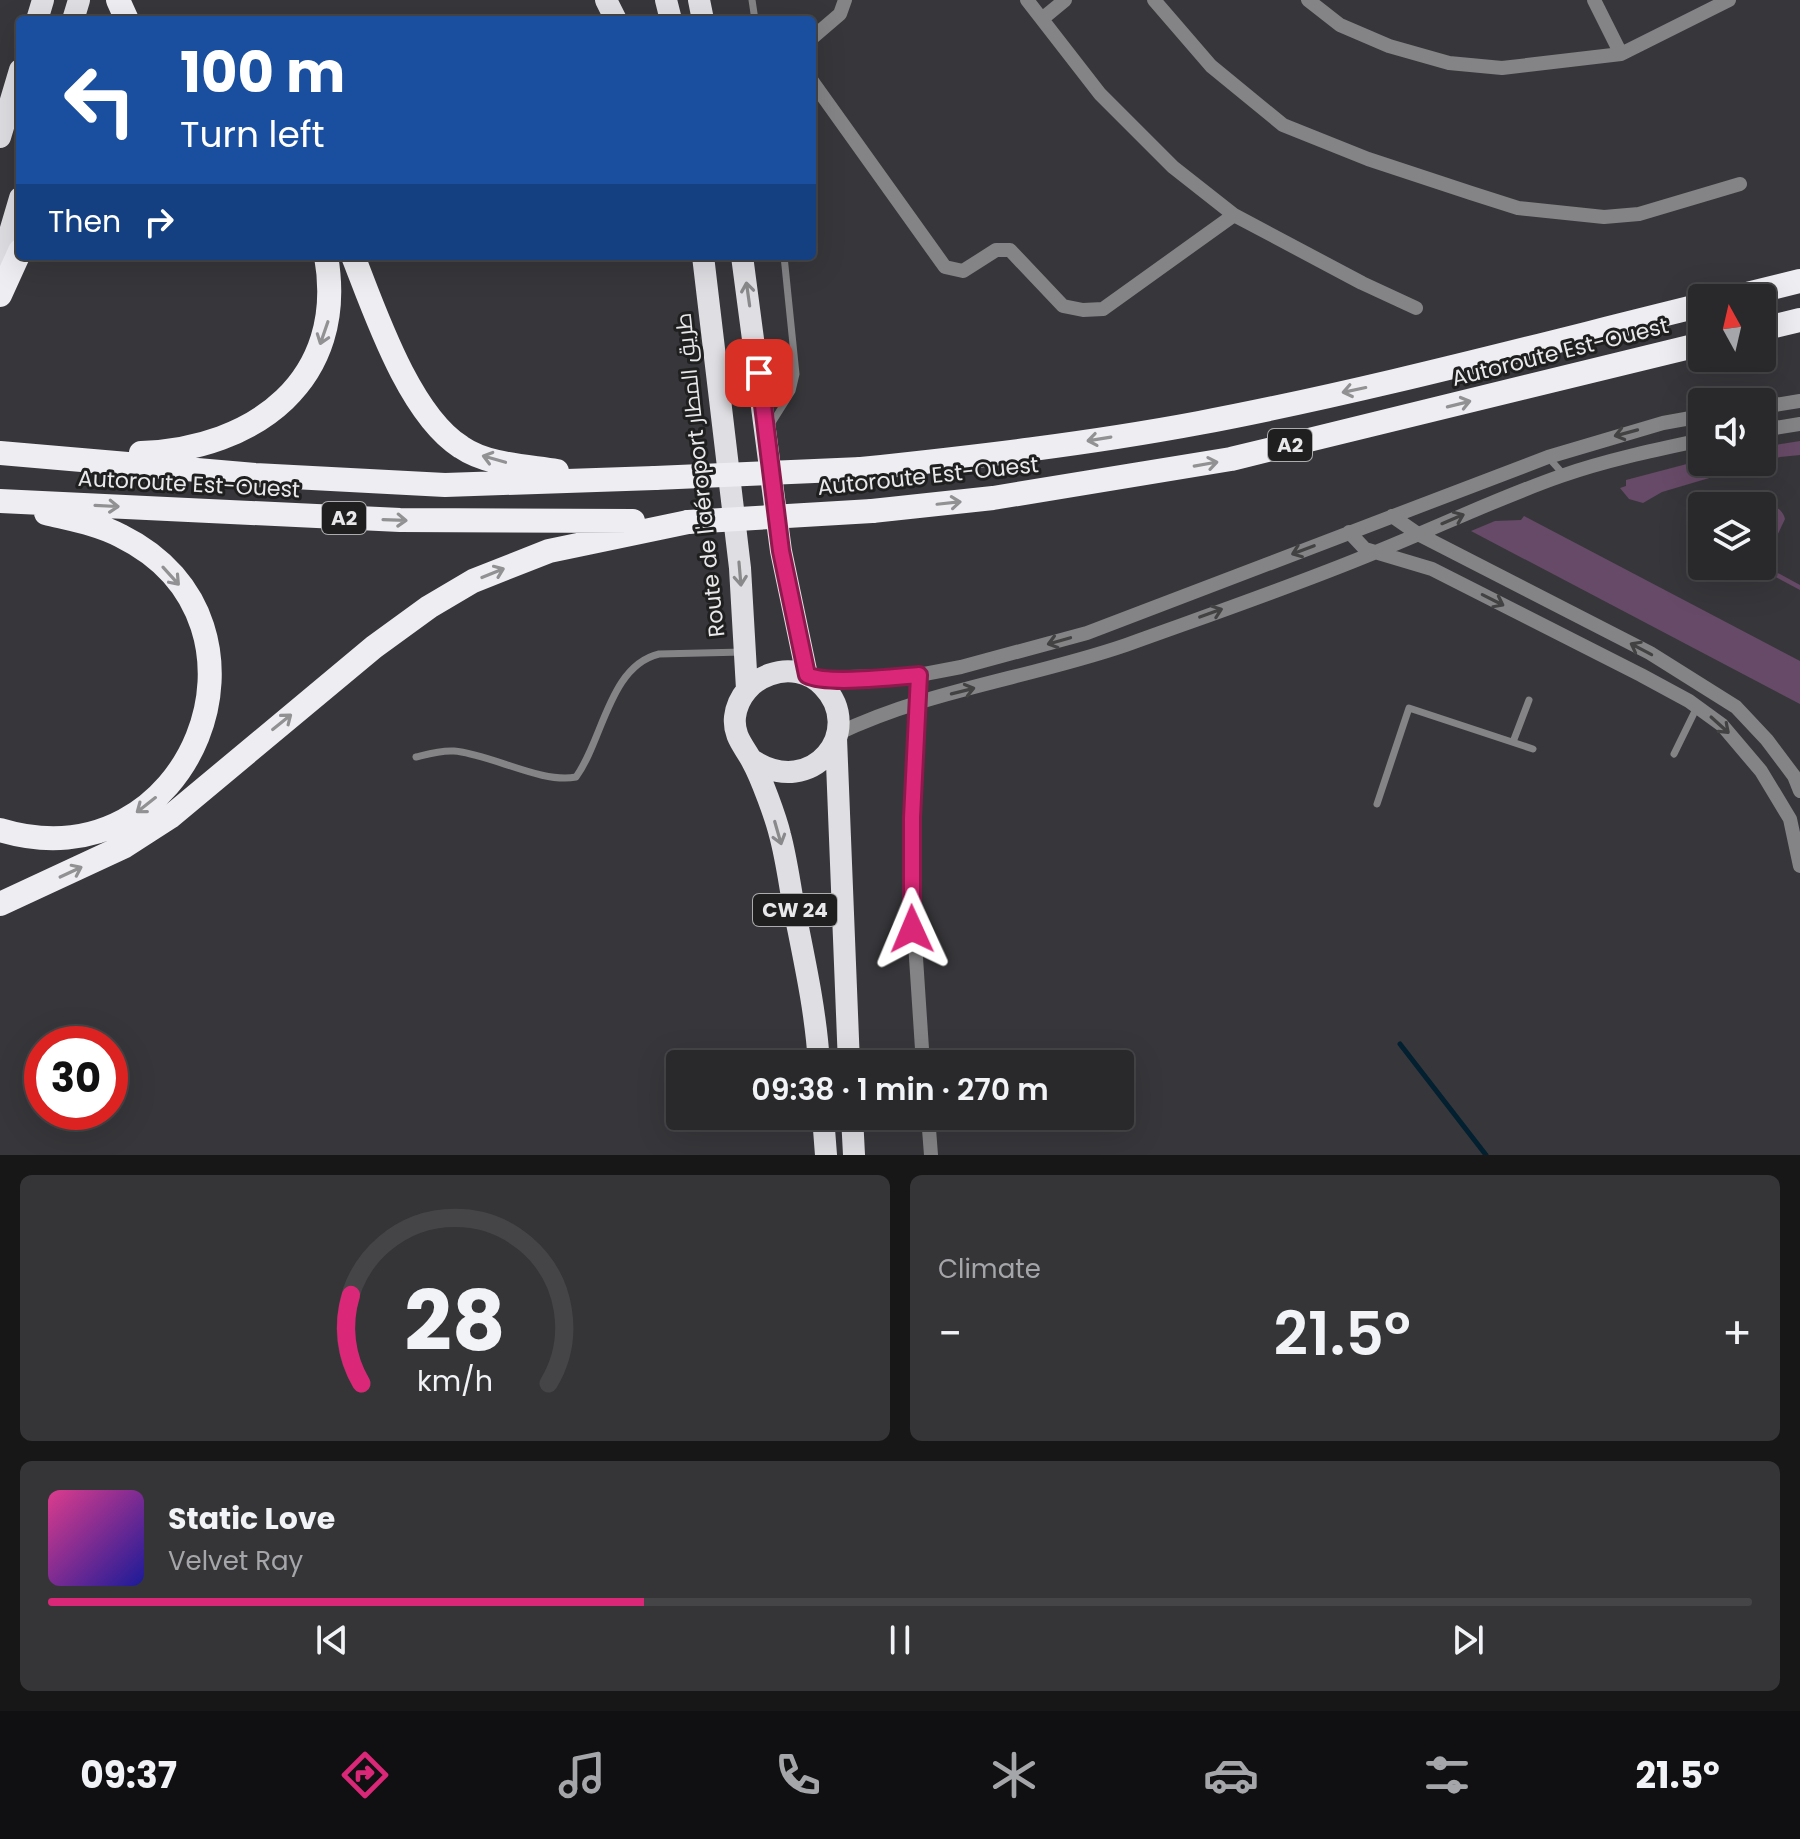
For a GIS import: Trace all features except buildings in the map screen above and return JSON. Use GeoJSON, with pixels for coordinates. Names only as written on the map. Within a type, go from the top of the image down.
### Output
{"type":"FeatureCollection","features":[{"type":"Feature","properties":{"kind":"highway"},"geometry":{"type":"LineString","coordinates":[[0,137],[16,83]]}},
{"type":"Feature","properties":{"kind":"highway"},"geometry":{"type":"LineString","coordinates":[[0,266],[16,212]]}},
{"type":"Feature","properties":{"kind":"highway"},"geometry":{"type":"LineString","coordinates":[[0,295],[16,260]]}},
{"type":"Feature","properties":{"kind":"highway"},"geometry":{"type":"LineString","coordinates":[[7,453],[166,452],[206,445],[247,428],[279,405],[300,382],[318,351],[329,320],[331,286],[327,260]]}},
{"type":"Feature","properties":{"kind":"highway"},"geometry":{"type":"LineString","coordinates":[[355,260],[411,391],[434,421],[461,448],[496,461],[562,471],[655,478]]}},
{"type":"Feature","properties":{"kind":"highway","name":"Route de l'aéroport طريق المطار"},"geometry":{"type":"LineString","coordinates":[[703,260],[740,568],[747,689]]}},
{"type":"Feature","properties":{"kind":"highway"},"geometry":{"type":"LineString","coordinates":[[743,260],[781,551],[810,677]]}},
{"type":"Feature","properties":{"kind":"highway"},"geometry":{"type":"LineString","coordinates":[[1776,287],[1800,281]]}},
{"type":"Feature","properties":{"kind":"highway","name":"Autoroute Est-Ouest"},"geometry":{"type":"LineString","coordinates":[[7,453],[255,475],[445,485],[861,469],[1073,443],[1199,423],[1390,382],[1688,308]]}},
{"type":"Feature","properties":{"kind":"highway"},"geometry":{"type":"LineString","coordinates":[[1776,326],[1800,320]]}},
{"type":"Feature","properties":{"kind":"highway","name":"Autoroute Est-Ouest"},"geometry":{"type":"LineString","coordinates":[[0,501],[400,520],[688,522],[872,511],[993,498],[1231,459],[1688,347]]}},
{"type":"Feature","properties":{"kind":"highway"},"geometry":{"type":"LineString","coordinates":[[0,501],[121,535],[168,570],[184,590],[201,627],[210,667],[210,693],[203,726],[190,756],[171,784],[148,804],[125,820],[93,834],[69,839],[35,839],[0,830]]}},
{"type":"Feature","properties":{"kind":"highway"},"geometry":{"type":"LineString","coordinates":[[0,904],[125,846],[170,817],[374,647],[429,607],[473,581],[549,551],[688,522]]}},
{"type":"Feature","properties":{"kind":"highway"},"geometry":{"type":"LineString","coordinates":[[791,671],[810,677],[832,697],[836,709],[836,736],[822,759],[800,772],[774,772],[752,760],[742,748],[736,733],[735,717],[739,702],[747,689],[760,678],[775,672],[791,671]]}},
{"type":"Feature","properties":{"kind":"highway","name":"CW 24"},"geometry":{"type":"LineString","coordinates":[[836,736],[848,1050]]}},
{"type":"Feature","properties":{"kind":"highway","name":"CW 24"},"geometry":{"type":"LineString","coordinates":[[752,760],[780,833],[808,978],[817,1050]]}},
{"type":"Feature","properties":{"kind":"highway"},"geometry":{"type":"LineString","coordinates":[[824,1130],[826,1155]]}},
{"type":"Feature","properties":{"kind":"highway"},"geometry":{"type":"LineString","coordinates":[[853,1130],[854,1155]]}},
{"type":"Feature","properties":{"kind":"street"},"geometry":{"type":"LineString","coordinates":[[816,35],[840,14],[845,0]]}},
{"type":"Feature","properties":{"kind":"street"},"geometry":{"type":"LineString","coordinates":[[1027,0],[1100,94],[1173,167],[1234,215],[1416,308]]}},
{"type":"Feature","properties":{"kind":"street"},"geometry":{"type":"LineString","coordinates":[[1042,19],[1065,0]]}},
{"type":"Feature","properties":{"kind":"street"},"geometry":{"type":"LineString","coordinates":[[1154,0],[1211,66],[1283,125],[1368,159],[1518,208],[1604,217],[1639,214],[1740,184]]}},
{"type":"Feature","properties":{"kind":"street"},"geometry":{"type":"LineString","coordinates":[[1308,0],[1340,25],[1389,46],[1449,63],[1502,68],[1621,54],[1721,2]]}},
{"type":"Feature","properties":{"kind":"street"},"geometry":{"type":"LineString","coordinates":[[1594,0],[1621,54]]}},
{"type":"Feature","properties":{"kind":"street"},"geometry":{"type":"LineString","coordinates":[[816,87],[945,267],[963,271],[996,250],[1010,250],[1063,306],[1083,310],[1103,309],[1234,215]]}},
{"type":"Feature","properties":{"kind":"street"},"geometry":{"type":"LineString","coordinates":[[1776,405],[1800,401]]}},
{"type":"Feature","properties":{"kind":"street"},"geometry":{"type":"LineString","coordinates":[[810,677],[919,675],[1087,633],[1548,457],[1648,427],[1688,419]]}},
{"type":"Feature","properties":{"kind":"street"},"geometry":{"type":"LineString","coordinates":[[1776,428],[1800,424]]}},
{"type":"Feature","properties":{"kind":"street"},"geometry":{"type":"LineString","coordinates":[[836,736],[870,718],[918,702],[1096,655],[1375,553],[1564,475],[1688,444]]}},
{"type":"Feature","properties":{"kind":"street"},"geometry":{"type":"LineString","coordinates":[[1392,516],[1418,534],[1650,653],[1736,707],[1767,740],[1794,776],[1800,791]]}},
{"type":"Feature","properties":{"kind":"street"},"geometry":{"type":"LineString","coordinates":[[1349,532],[1361,545],[1375,553],[1432,569],[1641,675],[1722,725],[1761,771],[1790,819],[1800,866]]}},
{"type":"Feature","properties":{"kind":"street"},"geometry":{"type":"LineString","coordinates":[[919,675],[911,882],[922,1050]]}},
{"type":"Feature","properties":{"kind":"street"},"geometry":{"type":"LineString","coordinates":[[929,1130],[931,1155]]}},
{"type":"Feature","properties":{"kind":"lane"},"geometry":{"type":"LineString","coordinates":[[767,431],[792,391],[796,374],[784,260]]}},
{"type":"Feature","properties":{"kind":"lane"},"geometry":{"type":"LineString","coordinates":[[1548,457],[1564,475]]}},
{"type":"Feature","properties":{"kind":"lane"},"geometry":{"type":"LineString","coordinates":[[416,757],[454,751],[499,760],[557,779],[576,777],[588,760],[622,679],[634,665],[659,654],[745,652]]}},
{"type":"Feature","properties":{"kind":"lane"},"geometry":{"type":"LineString","coordinates":[[1513,742],[1529,700]]}},
{"type":"Feature","properties":{"kind":"lane"},"geometry":{"type":"LineString","coordinates":[[1674,754],[1697,707]]}},
{"type":"Feature","properties":{"kind":"lane"},"geometry":{"type":"LineString","coordinates":[[1377,804],[1409,708],[1533,749]]}},
{"type":"Feature","properties":{"kind":"shaded area"},"geometry":{"type":"Polygon","coordinates":[[[1800,441],[1800,455],[1776,458],[1776,445],[1800,441]]]}},
{"type":"Feature","properties":{"kind":"shaded area"},"geometry":{"type":"Polygon","coordinates":[[[1688,464],[1688,476],[1716,476],[1662,492],[1643,503],[1629,499],[1620,488],[1626,486],[1626,480],[1688,464]]]}},
{"type":"Feature","properties":{"kind":"shaded area"},"geometry":{"type":"Polygon","coordinates":[[[1776,507],[1785,519],[1776,538],[1776,507]]]}},
{"type":"Feature","properties":{"kind":"shaded area"},"geometry":{"type":"Polygon","coordinates":[[[1524,516],[1800,661],[1800,704],[1471,531],[1495,521],[1521,520],[1524,516]]]}},
{"type":"Feature","properties":{"kind":"shaded area"},"geometry":{"type":"Polygon","coordinates":[[[1776,572],[1800,585],[1800,590],[1776,577],[1776,572]]]}},
{"type":"Feature","properties":{"kind":"waterway"},"geometry":{"type":"LineString","coordinates":[[1400,1044],[1486,1155]]}},
{"type":"Feature","properties":{"kind":"route"},"geometry":{"type":"LineString","coordinates":[[759,373],[781,551],[807,675],[814,678],[859,679],[919,675],[912,818],[912,929]]}}]}
